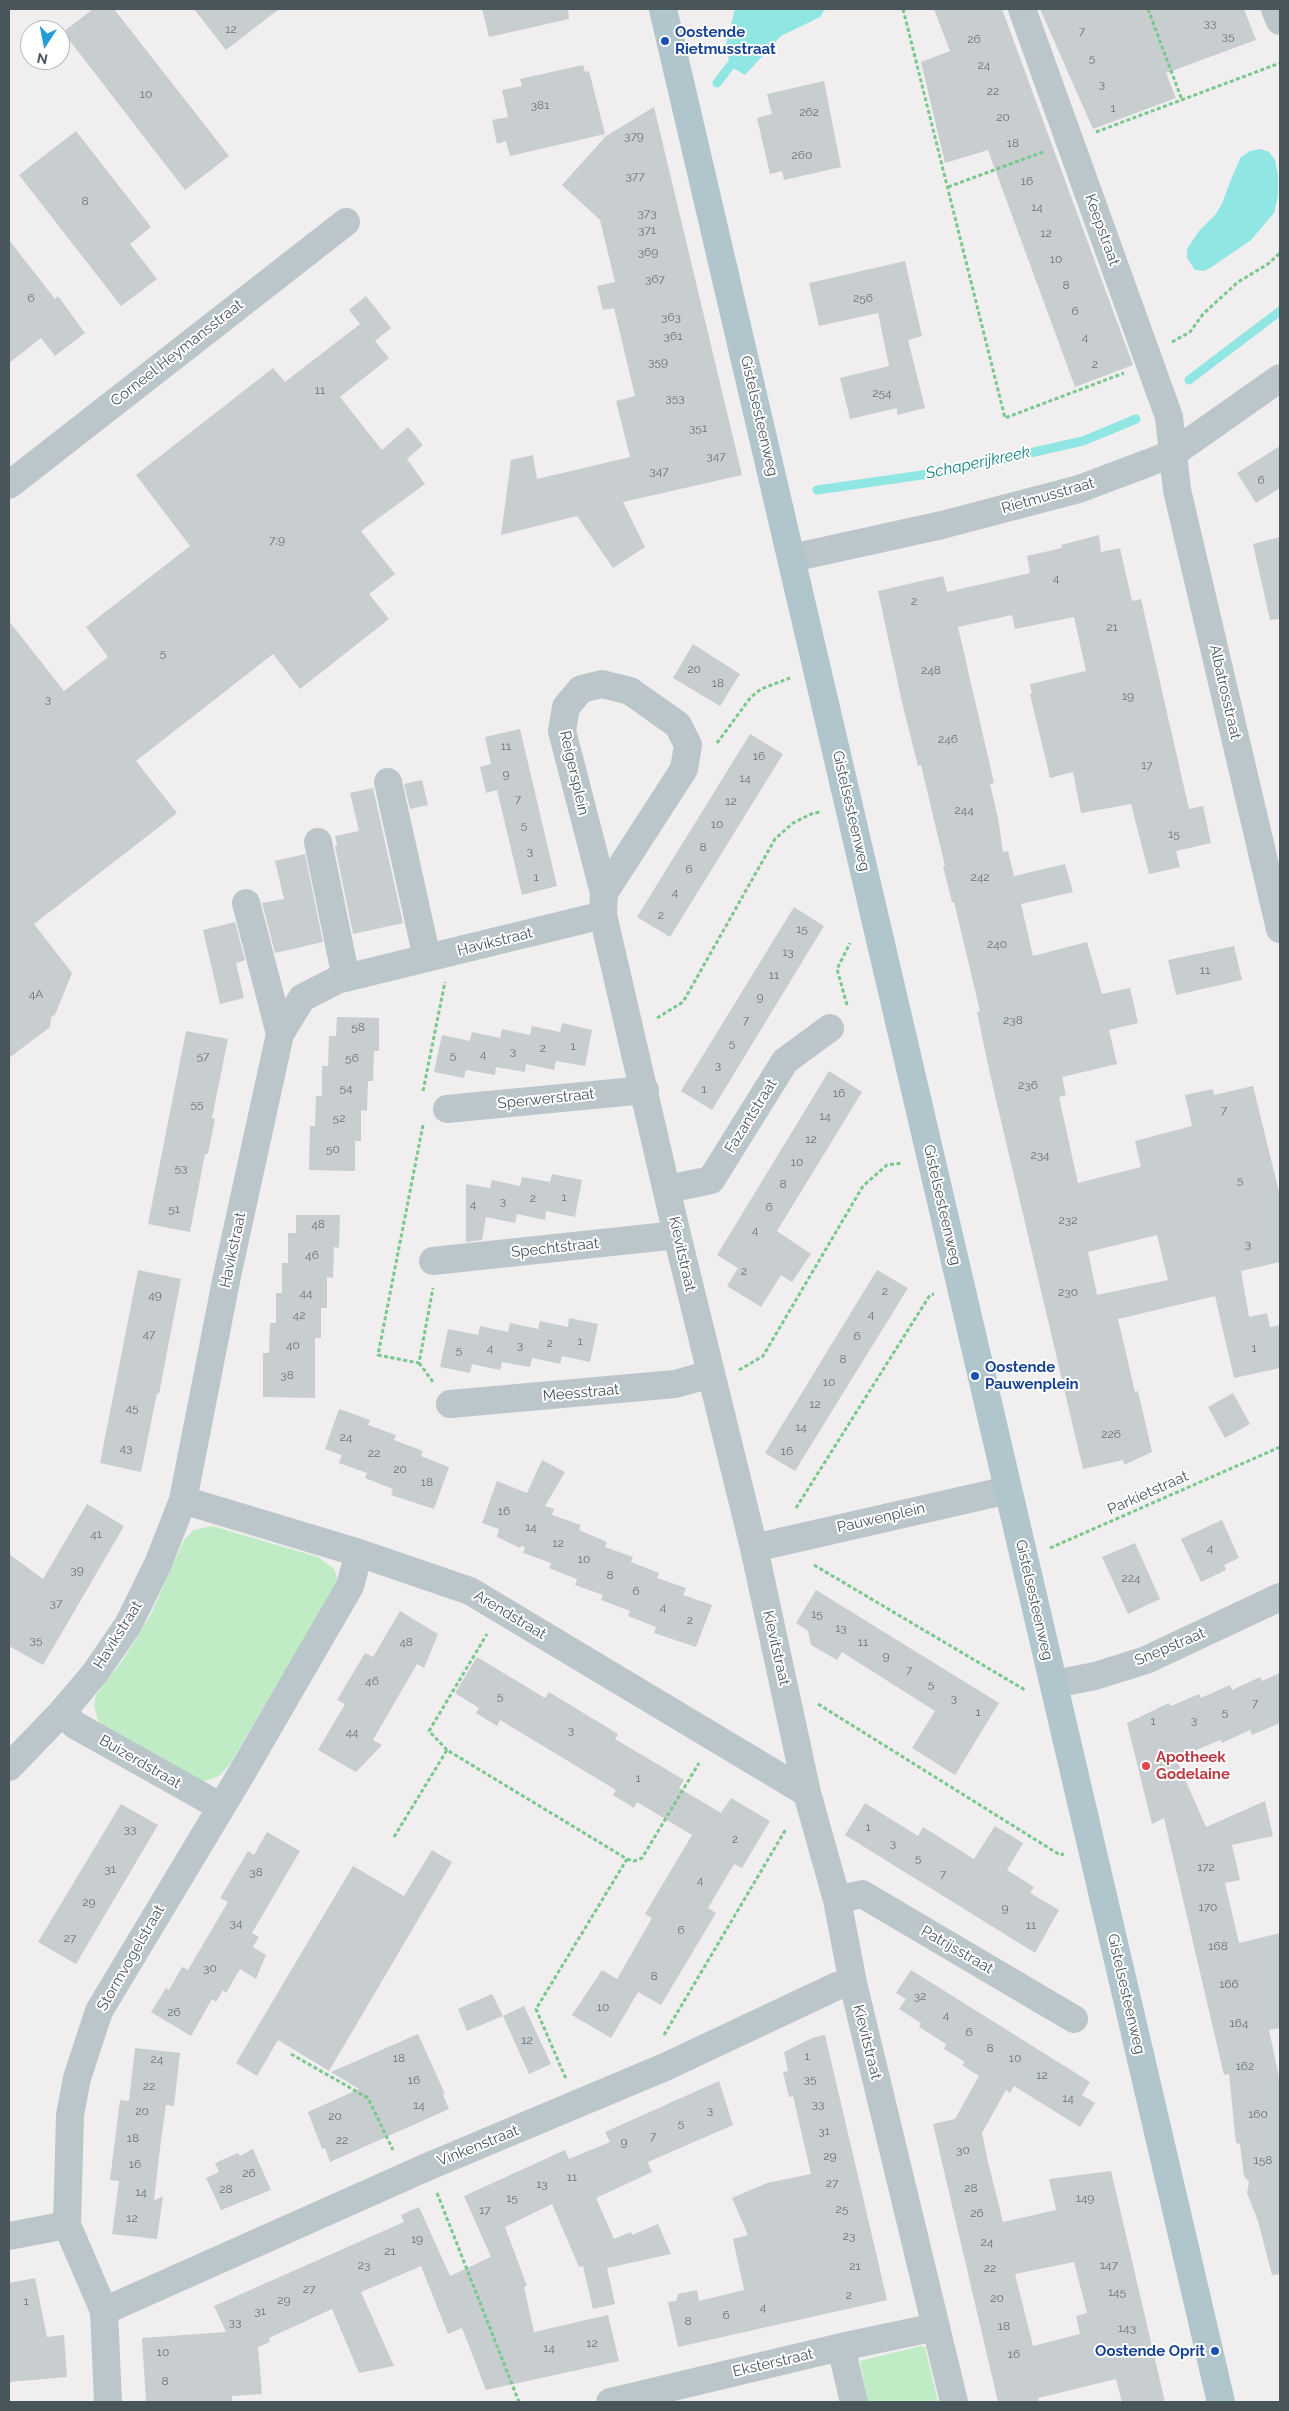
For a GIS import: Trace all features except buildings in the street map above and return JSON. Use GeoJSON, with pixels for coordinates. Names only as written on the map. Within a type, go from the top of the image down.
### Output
{"type":"FeatureCollection","features":[{"type":"Feature","properties":{"kind":"main road","name":"Gistelsesteenweg"},"geometry":{"type":"LineString","coordinates":[[663,9],[1221,2402]]}},
{"type":"Feature","properties":{"kind":"street","name":"Keepstraat"},"geometry":{"type":"LineString","coordinates":[[1022,9],[1169,417],[1172,454]]}},
{"type":"Feature","properties":{"kind":"street"},"geometry":{"type":"LineString","coordinates":[[1276,9],[1280,21]]}},
{"type":"Feature","properties":{"kind":"street","name":"Corneel Heymansstraat"},"geometry":{"type":"LineString","coordinates":[[9,485],[346,222]]}},
{"type":"Feature","properties":{"kind":"street","name":"Rietmusstraat"},"geometry":{"type":"LineString","coordinates":[[792,558],[942,525],[1079,489],[1172,454],[1280,378]]}},
{"type":"Feature","properties":{"kind":"street","name":"Albatrosstraat"},"geometry":{"type":"LineString","coordinates":[[1172,454],[1177,490],[1280,929]]}},
{"type":"Feature","properties":{"kind":"street","name":"Reigersplein"},"geometry":{"type":"LineString","coordinates":[[604,904],[562,730],[566,707],[581,689],[588,687],[602,684],[630,691],[678,725],[688,746]]}},
{"type":"Feature","properties":{"kind":"street"},"geometry":{"type":"LineString","coordinates":[[604,904],[684,769],[688,746]]}},
{"type":"Feature","properties":{"kind":"street"},"geometry":{"type":"LineString","coordinates":[[388,782],[439,955]]}},
{"type":"Feature","properties":{"kind":"street"},"geometry":{"type":"LineString","coordinates":[[318,842],[346,978]]}},
{"type":"Feature","properties":{"kind":"street"},"geometry":{"type":"LineString","coordinates":[[246,904],[280,1034]]}},
{"type":"Feature","properties":{"kind":"street","name":"Havikstraat"},"geometry":{"type":"LineString","coordinates":[[9,1766],[62,1712],[95,1673],[128,1625],[158,1564],[183,1500],[227,1276],[280,1034],[302,998],[338,980],[439,955],[604,904]]}},
{"type":"Feature","properties":{"kind":"street","name":"Kievitstraat"},"geometry":{"type":"LineString","coordinates":[[604,904],[678,1235],[754,1548],[810,1803],[837,1900],[853,1983],[954,2402]]}},
{"type":"Feature","properties":{"kind":"street","name":"Fazantstraat"},"geometry":{"type":"LineString","coordinates":[[668,1189],[711,1180],[785,1061],[830,1028]]}},
{"type":"Feature","properties":{"kind":"street","name":"Sperwerstraat"},"geometry":{"type":"LineString","coordinates":[[435,1116],[645,1090]]}},
{"type":"Feature","properties":{"kind":"street","name":"Spechtstraat"},"geometry":{"type":"LineString","coordinates":[[435,1260],[678,1235]]}},
{"type":"Feature","properties":{"kind":"street","name":"Meesstraat"},"geometry":{"type":"LineString","coordinates":[[450,1404],[675,1384],[711,1374]]}},
{"type":"Feature","properties":{"kind":"street","name":"Pauwenplein"},"geometry":{"type":"LineString","coordinates":[[754,1548],[1008,1490]]}},
{"type":"Feature","properties":{"kind":"street","name":"Arendstraat"},"geometry":{"type":"LineString","coordinates":[[183,1500],[359,1553],[470,1591],[714,1737],[810,1803]]}},
{"type":"Feature","properties":{"kind":"street","name":"Stormvogelstraat"},"geometry":{"type":"LineString","coordinates":[[108,2402],[104,2311],[67,2225],[70,2115],[77,2078],[99,2011],[221,1808],[350,1586],[359,1553]]}},
{"type":"Feature","properties":{"kind":"street","name":"Snepstraat"},"geometry":{"type":"LineString","coordinates":[[1054,1684],[1095,1676],[1146,1660],[1280,1597]]}},
{"type":"Feature","properties":{"kind":"street","name":"Buizerdstraat"},"geometry":{"type":"LineString","coordinates":[[62,1712],[75,1725],[221,1808]]}},
{"type":"Feature","properties":{"kind":"street","name":"Patrijsstraat"},"geometry":{"type":"LineString","coordinates":[[837,1900],[862,1894],[1074,2019]]}},
{"type":"Feature","properties":{"kind":"street","name":"Vinkenstraat"},"geometry":{"type":"LineString","coordinates":[[104,2311],[416,2171],[665,2067],[837,1986],[853,1983]]}},
{"type":"Feature","properties":{"kind":"street"},"geometry":{"type":"LineString","coordinates":[[9,2236],[67,2225]]}},
{"type":"Feature","properties":{"kind":"street","name":"Eksterstraat"},"geometry":{"type":"LineString","coordinates":[[610,2402],[841,2347],[936,2327]]}},
{"type":"Feature","properties":{"kind":"street"},"geometry":{"type":"LineString","coordinates":[[841,2347],[854,2402]]}},
{"type":"Feature","properties":{"kind":"path"},"geometry":{"type":"LineString","coordinates":[[904,9],[1005,418],[1148,358],[1190,332],[1203,314],[1219,298],[1238,282],[1268,264],[1280,253]]}},
{"type":"Feature","properties":{"kind":"path"},"geometry":{"type":"LineString","coordinates":[[1148,9],[1182,100]]}},
{"type":"Feature","properties":{"kind":"path"},"geometry":{"type":"LineString","coordinates":[[948,187],[1280,63]]}},
{"type":"Feature","properties":{"kind":"path"},"geometry":{"type":"LineString","coordinates":[[688,746],[710,753],[744,705],[761,689],[818,670]]}},
{"type":"Feature","properties":{"kind":"path"},"geometry":{"type":"LineString","coordinates":[[629,1022],[658,1018],[683,1002],[775,839],[793,823],[813,813],[850,809]]}},
{"type":"Feature","properties":{"kind":"path"},"geometry":{"type":"LineString","coordinates":[[830,1028],[847,1007],[837,969],[872,900]]}},
{"type":"Feature","properties":{"kind":"path"},"geometry":{"type":"LineString","coordinates":[[421,1101],[439,955]]}},
{"type":"Feature","properties":{"kind":"path"},"geometry":{"type":"LineString","coordinates":[[435,1116],[378,1355],[419,1363],[435,1260]]}},
{"type":"Feature","properties":{"kind":"path"},"geometry":{"type":"LineString","coordinates":[[711,1374],[740,1369],[763,1356],[864,1186],[887,1165],[931,1159]]}},
{"type":"Feature","properties":{"kind":"path"},"geometry":{"type":"LineString","coordinates":[[962,1289],[930,1295],[786,1524],[789,1539],[799,1556],[1023,1691],[1054,1684]]}},
{"type":"Feature","properties":{"kind":"path","name":"Parkietstraat"},"geometry":{"type":"LineString","coordinates":[[1023,1554],[1054,1547],[1280,1447]]}},
{"type":"Feature","properties":{"kind":"path"},"geometry":{"type":"LineString","coordinates":[[502,1610],[429,1731],[447,1750],[627,1859],[634,1861],[642,1858],[714,1737]]}},
{"type":"Feature","properties":{"kind":"path"},"geometry":{"type":"LineString","coordinates":[[788,1699],[805,1696],[1060,1855],[1092,1850]]}},
{"type":"Feature","properties":{"kind":"path"},"geometry":{"type":"LineString","coordinates":[[394,1837],[447,1750]]}},
{"type":"Feature","properties":{"kind":"path"},"geometry":{"type":"LineString","coordinates":[[665,2067],[658,2046],[791,1821],[810,1803]]}},
{"type":"Feature","properties":{"kind":"path"},"geometry":{"type":"LineString","coordinates":[[577,2105],[536,2009],[627,1859]]}},
{"type":"Feature","properties":{"kind":"path"},"geometry":{"type":"LineString","coordinates":[[291,2054],[368,2098],[416,2171],[519,2402]]}},
{"type":"Feature","properties":{"kind":"green space"},"geometry":{"type":"Polygon","coordinates":[[[212,1526],[318,1557],[334,1569],[337,1577],[336,1584],[230,1764],[219,1776],[205,1781],[198,1781],[99,1723],[94,1706],[96,1695],[123,1660],[149,1618],[184,1540],[194,1530],[212,1526]]]}},
{"type":"Feature","properties":{"kind":"green space"},"geometry":{"type":"Polygon","coordinates":[[[921,2346],[925,2347],[938,2402],[868,2402],[860,2361],[921,2346]]]}},
{"type":"Feature","properties":{"kind":"water"},"geometry":{"type":"Polygon","coordinates":[[[735,9],[825,9],[820,17],[781,36],[745,75],[730,66],[726,44],[735,9]]]}},
{"type":"Feature","properties":{"kind":"water"},"geometry":{"type":"Polygon","coordinates":[[[1260,149],[1269,152],[1275,160],[1278,175],[1278,196],[1274,213],[1251,240],[1210,268],[1204,271],[1195,270],[1187,258],[1187,249],[1199,231],[1215,215],[1222,204],[1241,157],[1250,151],[1260,149]]]}},
{"type":"Feature","properties":{"kind":"waterway"},"geometry":{"type":"LineString","coordinates":[[717,83],[737,57]]}},
{"type":"Feature","properties":{"kind":"waterway","name":"Schaperijkreek"},"geometry":{"type":"LineString","coordinates":[[1189,380],[1280,311]]}},
{"type":"Feature","properties":{"kind":"waterway","name":"Schaperijkreek"},"geometry":{"type":"LineString","coordinates":[[817,490],[950,471],[1083,441],[1136,419]]}},
{"type":"Feature","properties":{"kind":"place","name":"Oostende Rietmusstraat"},"geometry":{"type":"Point","coordinates":[665,41]}},
{"type":"Feature","properties":{"kind":"place","name":"Oostende Pauwenplein"},"geometry":{"type":"Point","coordinates":[975,1376]}},
{"type":"Feature","properties":{"kind":"place","name":"Apotheek Godelaine"},"geometry":{"type":"Point","coordinates":[1146,1766]}},
{"type":"Feature","properties":{"kind":"place","name":"Oostende Oprit"},"geometry":{"type":"Point","coordinates":[1215,2351]}}]}
